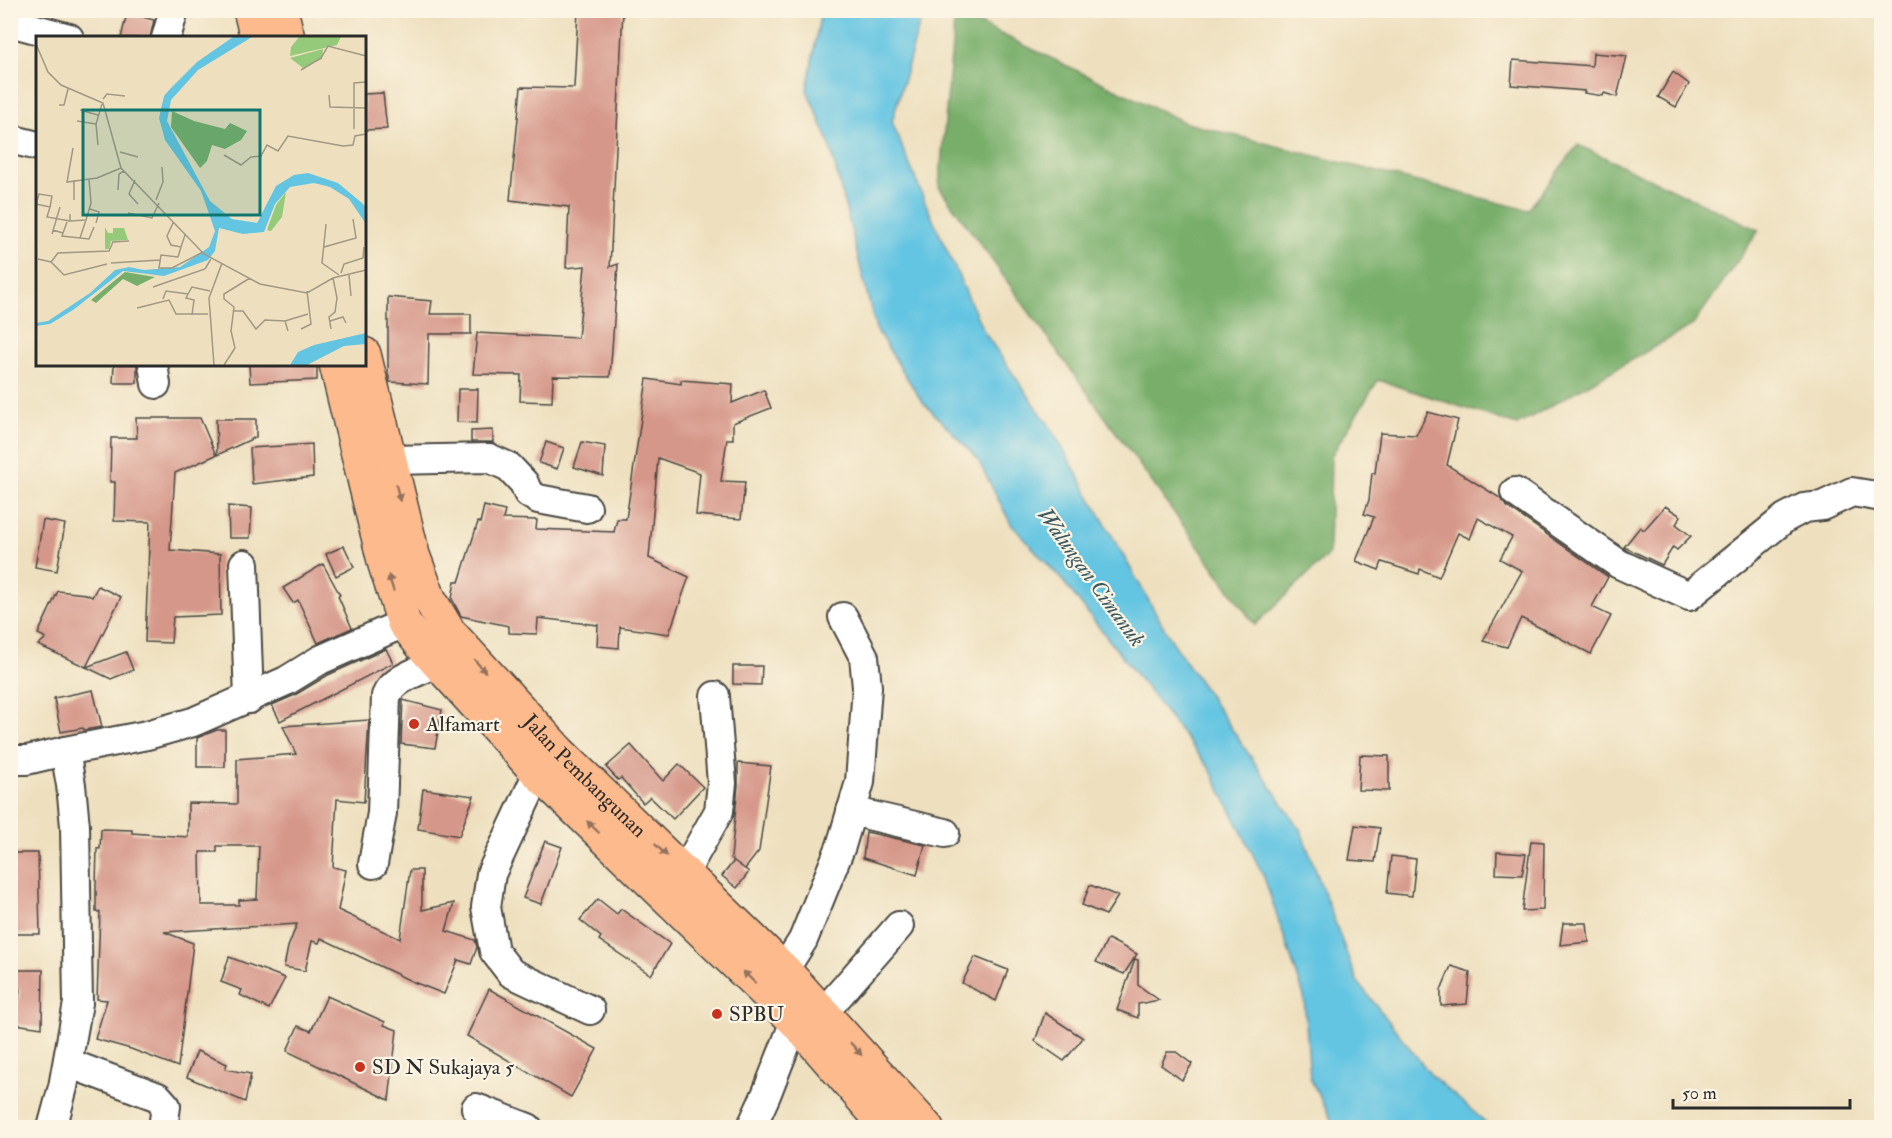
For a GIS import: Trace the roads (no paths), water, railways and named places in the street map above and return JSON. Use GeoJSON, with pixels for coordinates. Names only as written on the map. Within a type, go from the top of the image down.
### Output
{"type":"FeatureCollection","features":[{"type":"Feature","properties":{"kind":"main road"},"geometry":{"type":"LineString","coordinates":[[250,10],[256,36]]}},
{"type":"Feature","properties":{"kind":"main road"},"geometry":{"type":"LineString","coordinates":[[281,10],[288,36]]}},
{"type":"Feature","properties":{"kind":"main road","name":"Jalan Pembangunan"},"geometry":{"type":"LineString","coordinates":[[337,366],[360,400],[390,460],[413,555],[429,598],[449,632],[546,760],[684,873],[784,970],[888,1128]]}},
{"type":"Feature","properties":{"kind":"main road","name":"Jalan Pembangunan"},"geometry":{"type":"LineString","coordinates":[[363,366],[360,400],[385,565],[404,623],[437,663],[546,760],[811,1012],[927,1128]]}},
{"type":"Feature","properties":{"kind":"street"},"geometry":{"type":"LineString","coordinates":[[167,36],[174,10]]}},
{"type":"Feature","properties":{"kind":"street"},"geometry":{"type":"LineString","coordinates":[[10,22],[62,36]]}},
{"type":"Feature","properties":{"kind":"street"},"geometry":{"type":"LineString","coordinates":[[10,139],[36,146]]}},
{"type":"Feature","properties":{"kind":"street"},"geometry":{"type":"LineString","coordinates":[[390,460],[489,458],[509,466],[524,483],[528,493],[538,499],[587,508]]}},
{"type":"Feature","properties":{"kind":"street"},"geometry":{"type":"LineString","coordinates":[[1515,492],[1619,564],[1689,596],[1785,518],[1804,508],[1822,506],[1852,492],[1881,497]]}},
{"type":"Feature","properties":{"kind":"street"},"geometry":{"type":"LineString","coordinates":[[244,564],[249,699]]}},
{"type":"Feature","properties":{"kind":"street"},"geometry":{"type":"LineString","coordinates":[[784,970],[803,940],[841,846],[860,782],[867,687],[864,657],[843,617]]}},
{"type":"Feature","properties":{"kind":"street"},"geometry":{"type":"LineString","coordinates":[[10,760],[27,760],[147,735],[193,722],[249,699],[286,681],[320,660],[404,623]]}},
{"type":"Feature","properties":{"kind":"street"},"geometry":{"type":"LineString","coordinates":[[373,864],[382,813],[386,696],[396,683],[437,663]]}},
{"type":"Feature","properties":{"kind":"street"},"geometry":{"type":"LineString","coordinates":[[684,873],[719,811],[722,783],[715,696]]}},
{"type":"Feature","properties":{"kind":"street"},"geometry":{"type":"LineString","coordinates":[[52,1128],[68,1063],[78,1003],[75,826],[65,751]]}},
{"type":"Feature","properties":{"kind":"street"},"geometry":{"type":"LineString","coordinates":[[546,760],[491,874],[486,907],[495,951],[511,973],[590,1010]]}},
{"type":"Feature","properties":{"kind":"street"},"geometry":{"type":"LineString","coordinates":[[851,811],[945,833]]}},
{"type":"Feature","properties":{"kind":"street"},"geometry":{"type":"LineString","coordinates":[[751,1128],[766,1095],[811,1012],[899,926]]}},
{"type":"Feature","properties":{"kind":"street"},"geometry":{"type":"LineString","coordinates":[[68,1063],[158,1097],[166,1106],[163,1128]]}},
{"type":"Feature","properties":{"kind":"street"},"geometry":{"type":"LineString","coordinates":[[476,1108],[528,1128]]}},
{"type":"Feature","properties":{"kind":"water","name":"Walungan Cimanuk"},"geometry":{"type":"Polygon","coordinates":[[[821,11],[923,11],[892,122],[925,202],[984,332],[1051,428],[1170,638],[1301,831],[1357,981],[1431,1075],[1491,1127],[1335,1127],[1310,1078],[1304,996],[1264,877],[1210,769],[1062,580],[1011,524],[977,458],[921,400],[876,329],[829,142],[807,90],[821,11]]]}},
{"type":"Feature","properties":{"kind":"place","name":"Alfamart"},"geometry":{"type":"Point","coordinates":[414,724]}},
{"type":"Feature","properties":{"kind":"place","name":"SPBU"},"geometry":{"type":"Point","coordinates":[717,1014]}},
{"type":"Feature","properties":{"kind":"place","name":"SD N Sukajaya 5"},"geometry":{"type":"Point","coordinates":[360,1067]}}]}
